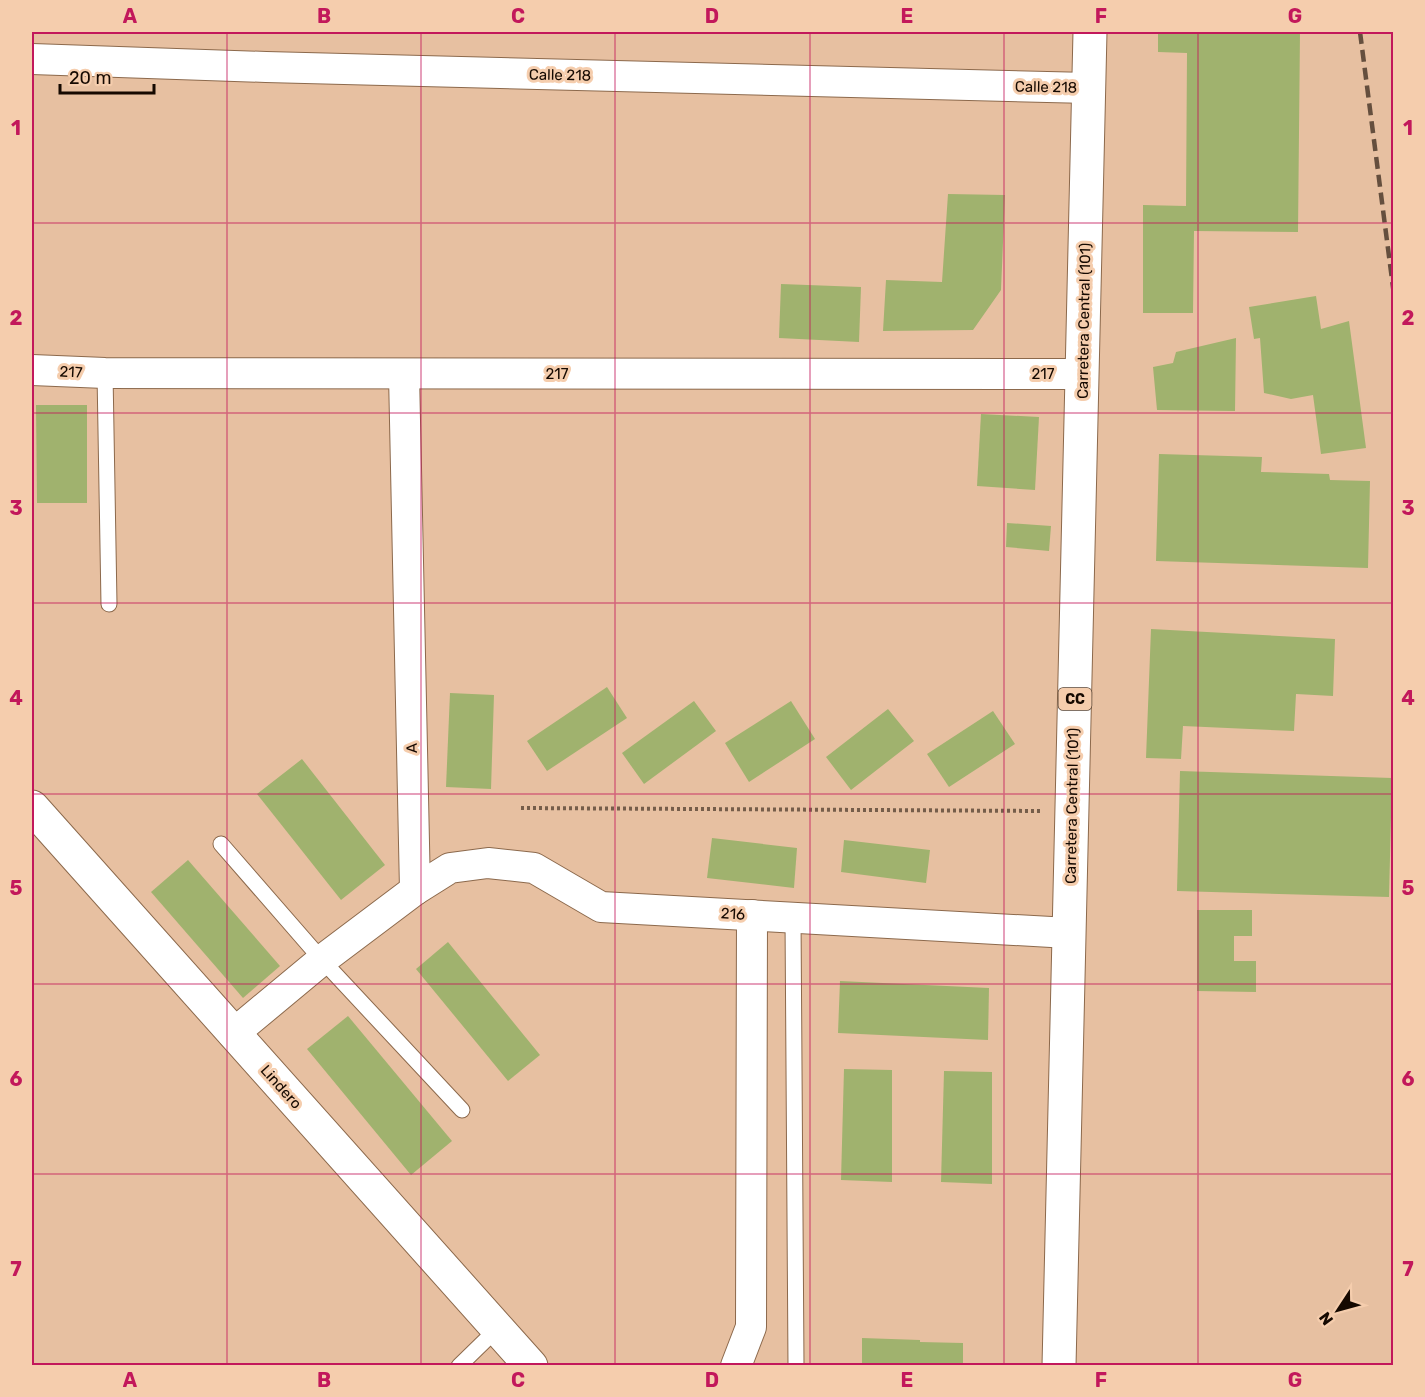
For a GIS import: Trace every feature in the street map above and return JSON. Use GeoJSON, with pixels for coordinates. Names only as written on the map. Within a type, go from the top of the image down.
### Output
{"type":"FeatureCollection","features":[{"type":"Feature","properties":{"kind":"main road","name":"Carretera Central (101)"},"geometry":{"type":"LineString","coordinates":[[1059,1365],[1090,32]]}},
{"type":"Feature","properties":{"kind":"main road","name":"Lindero"},"geometry":{"type":"LineString","coordinates":[[32,807],[531,1365]]}},
{"type":"Feature","properties":{"kind":"street","name":"Calle 218"},"geometry":{"type":"LineString","coordinates":[[32,59],[266,68],[1089,88]]}},
{"type":"Feature","properties":{"kind":"street","name":"217"},"geometry":{"type":"LineString","coordinates":[[32,370],[105,373],[1082,374]]}},
{"type":"Feature","properties":{"kind":"street","name":"A"},"geometry":{"type":"LineString","coordinates":[[404,374],[415,890]]}},
{"type":"Feature","properties":{"kind":"street","name":"216"},"geometry":{"type":"LineString","coordinates":[[415,890],[450,868],[488,863],[534,868],[602,907],[1069,933]]}},
{"type":"Feature","properties":{"kind":"street"},"geometry":{"type":"LineString","coordinates":[[233,1034],[322,960],[415,890]]}},
{"type":"Feature","properties":{"kind":"street"},"geometry":{"type":"LineString","coordinates":[[736,1365],[751,1327],[752,915]]}},
{"type":"Feature","properties":{"kind":"lane"},"geometry":{"type":"LineString","coordinates":[[105,373],[109,604]]}},
{"type":"Feature","properties":{"kind":"lane"},"geometry":{"type":"LineString","coordinates":[[221,844],[322,960],[462,1110]]}},
{"type":"Feature","properties":{"kind":"lane"},"geometry":{"type":"LineString","coordinates":[[793,918],[796,1365]]}},
{"type":"Feature","properties":{"kind":"lane"},"geometry":{"type":"LineString","coordinates":[[459,1365],[498,1328]]}},
{"type":"Feature","properties":{"kind":"path"},"geometry":{"type":"LineString","coordinates":[[521,808],[1072,810]]}},
{"type":"Feature","properties":{"kind":"building"},"geometry":{"type":"Polygon","coordinates":[[[1158,32],[1300,32],[1298,232],[1194,231],[1193,313],[1143,313],[1143,205],[1186,206],[1187,53],[1158,52],[1158,32]]]}},
{"type":"Feature","properties":{"kind":"building"},"geometry":{"type":"Polygon","coordinates":[[[948,194],[1005,195],[1001,290],[973,330],[883,331],[886,280],[942,282],[948,194]]]}},
{"type":"Feature","properties":{"kind":"building"},"geometry":{"type":"Polygon","coordinates":[[[781,284],[861,287],[859,342],[779,338],[781,284]]]}},
{"type":"Feature","properties":{"kind":"building"},"geometry":{"type":"Polygon","coordinates":[[[1316,296],[1321,329],[1349,321],[1366,448],[1321,454],[1313,395],[1291,399],[1264,393],[1260,338],[1254,339],[1249,307],[1316,296]]]}},
{"type":"Feature","properties":{"kind":"building"},"geometry":{"type":"Polygon","coordinates":[[[1236,338],[1235,411],[1157,410],[1153,367],[1173,363],[1176,352],[1236,338]]]}},
{"type":"Feature","properties":{"kind":"building"},"geometry":{"type":"Polygon","coordinates":[[[36,405],[87,405],[87,503],[37,503],[36,405]]]}},
{"type":"Feature","properties":{"kind":"building"},"geometry":{"type":"Polygon","coordinates":[[[981,414],[1039,417],[1035,490],[977,486],[981,414]]]}},
{"type":"Feature","properties":{"kind":"building"},"geometry":{"type":"Polygon","coordinates":[[[1159,454],[1262,457],[1261,472],[1329,474],[1330,480],[1370,481],[1368,568],[1156,561],[1159,454]]]}},
{"type":"Feature","properties":{"kind":"building"},"geometry":{"type":"Polygon","coordinates":[[[1007,523],[1051,526],[1049,551],[1006,547],[1007,523]]]}},
{"type":"Feature","properties":{"kind":"building"},"geometry":{"type":"Polygon","coordinates":[[[1151,629],[1335,639],[1333,696],[1296,694],[1294,731],[1183,726],[1181,759],[1146,758],[1151,629]]]}},
{"type":"Feature","properties":{"kind":"building"},"geometry":{"type":"Polygon","coordinates":[[[607,687],[627,718],[547,771],[527,741],[607,687]]]}},
{"type":"Feature","properties":{"kind":"building"},"geometry":{"type":"Polygon","coordinates":[[[450,693],[494,695],[491,789],[446,787],[450,693]]]}},
{"type":"Feature","properties":{"kind":"building"},"geometry":{"type":"Polygon","coordinates":[[[694,701],[716,731],[644,784],[622,753],[694,701]]]}},
{"type":"Feature","properties":{"kind":"building"},"geometry":{"type":"Polygon","coordinates":[[[791,701],[815,739],[749,782],[725,743],[791,701]]]}},
{"type":"Feature","properties":{"kind":"building"},"geometry":{"type":"Polygon","coordinates":[[[888,709],[914,741],[851,790],[826,757],[888,709]]]}},
{"type":"Feature","properties":{"kind":"building"},"geometry":{"type":"Polygon","coordinates":[[[993,711],[1015,744],[949,787],[927,754],[993,711]]]}},
{"type":"Feature","properties":{"kind":"building"},"geometry":{"type":"Polygon","coordinates":[[[302,759],[385,865],[341,900],[257,794],[302,759]]]}},
{"type":"Feature","properties":{"kind":"building"},"geometry":{"type":"Polygon","coordinates":[[[1180,771],[1392,778],[1389,897],[1177,891],[1180,771]]]}},
{"type":"Feature","properties":{"kind":"building"},"geometry":{"type":"Polygon","coordinates":[[[712,838],[797,848],[794,888],[707,878],[712,838]]]}},
{"type":"Feature","properties":{"kind":"building"},"geometry":{"type":"Polygon","coordinates":[[[844,840],[930,850],[926,883],[841,872],[844,840]]]}},
{"type":"Feature","properties":{"kind":"building"},"geometry":{"type":"Polygon","coordinates":[[[188,860],[280,966],[243,998],[151,892],[188,860]]]}},
{"type":"Feature","properties":{"kind":"building"},"geometry":{"type":"Polygon","coordinates":[[[1197,910],[1252,910],[1252,936],[1234,936],[1234,961],[1256,961],[1256,992],[1197,991],[1197,910]]]}},
{"type":"Feature","properties":{"kind":"building"},"geometry":{"type":"Polygon","coordinates":[[[448,942],[540,1055],[508,1081],[416,969],[448,942]]]}},
{"type":"Feature","properties":{"kind":"building"},"geometry":{"type":"Polygon","coordinates":[[[840,981],[989,988],[988,1040],[838,1033],[840,981]]]}},
{"type":"Feature","properties":{"kind":"building"},"geometry":{"type":"Polygon","coordinates":[[[348,1016],[452,1141],[411,1175],[307,1049],[348,1016]]]}},
{"type":"Feature","properties":{"kind":"building"},"geometry":{"type":"Polygon","coordinates":[[[844,1069],[892,1070],[892,1182],[841,1180],[844,1069]]]}},
{"type":"Feature","properties":{"kind":"building"},"geometry":{"type":"Polygon","coordinates":[[[944,1071],[992,1072],[992,1184],[941,1182],[944,1071]]]}},
{"type":"Feature","properties":{"kind":"building"},"geometry":{"type":"Polygon","coordinates":[[[862,1338],[963,1343],[963,1366],[862,1366],[862,1338]]]}},
{"type":"Feature","properties":{"kind":"railway"},"geometry":{"type":"LineString","coordinates":[[1360,32],[1394,295]]}}]}
